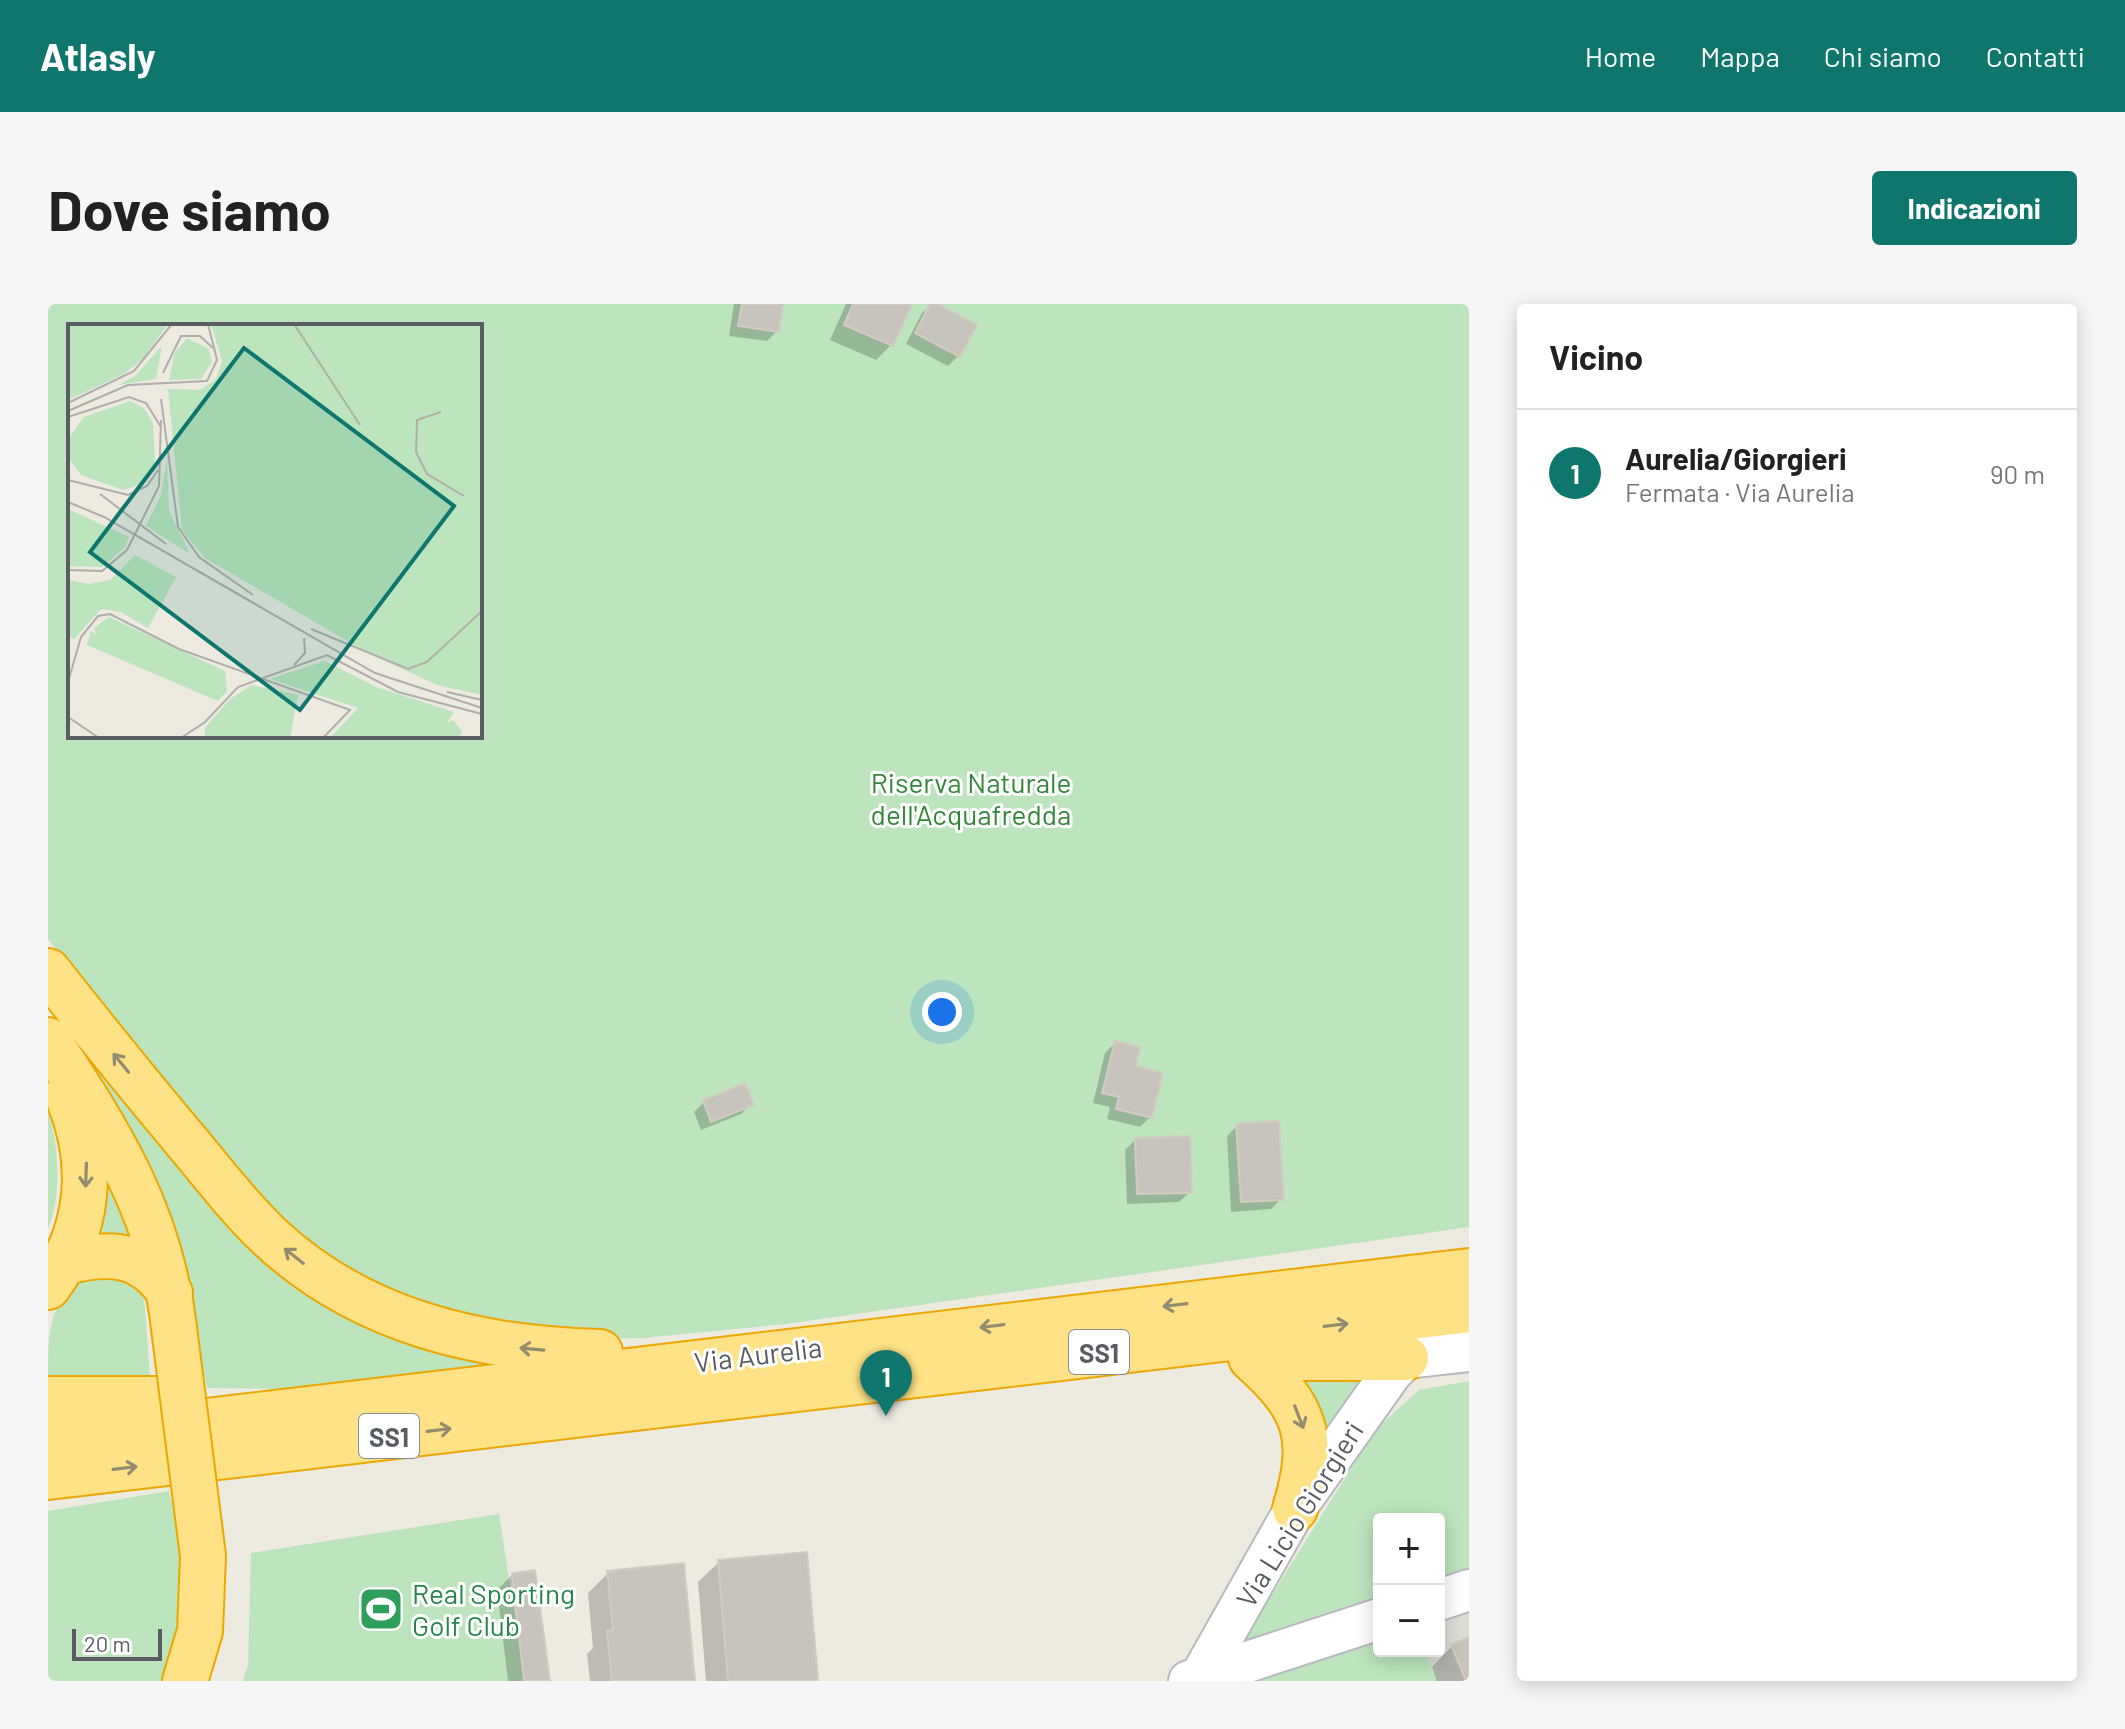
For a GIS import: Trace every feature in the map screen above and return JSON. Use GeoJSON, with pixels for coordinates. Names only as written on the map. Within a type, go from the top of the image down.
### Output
{"type":"FeatureCollection","features":[{"type":"Feature","properties":{"kind":"highway"},"geometry":{"type":"LineString","coordinates":[[48,971],[248,1215],[319,1276],[383,1311],[478,1341],[563,1351],[615,1352],[890,1339]]}},
{"type":"Feature","properties":{"kind":"highway"},"geometry":{"type":"LineString","coordinates":[[48,1040],[110,1134],[131,1173],[155,1237],[172,1311],[203,1556],[200,1631],[185,1681]]}},
{"type":"Feature","properties":{"kind":"highway"},"geometry":{"type":"LineString","coordinates":[[48,1048],[72,1106],[87,1165],[81,1214],[57,1274]]}},
{"type":"Feature","properties":{"kind":"highway"},"geometry":{"type":"LineString","coordinates":[[1253,1295],[1372,1259],[1469,1241]]}},
{"type":"Feature","properties":{"kind":"highway"},"geometry":{"type":"LineString","coordinates":[[57,1274],[112,1256],[138,1262],[151,1269],[172,1311]]}},
{"type":"Feature","properties":{"kind":"highway","name":"Via Aurelia"},"geometry":{"type":"LineString","coordinates":[[48,1440],[1469,1271]]}},
{"type":"Feature","properties":{"kind":"highway","name":"Via Aurelia"},"geometry":{"type":"LineString","coordinates":[[48,1477],[1469,1310]]}},
{"type":"Feature","properties":{"kind":"highway"},"geometry":{"type":"LineString","coordinates":[[730,1395],[901,1394],[1251,1358],[1406,1358]]}},
{"type":"Feature","properties":{"kind":"highway"},"geometry":{"type":"LineString","coordinates":[[1251,1358],[1288,1395],[1303,1422],[1307,1453],[1295,1509]]}},
{"type":"Feature","properties":{"kind":"highway"},"geometry":{"type":"LineString","coordinates":[[48,1399],[244,1398],[353,1402]]}},
{"type":"Feature","properties":{"kind":"street"},"geometry":{"type":"LineString","coordinates":[[1406,1358],[1469,1351]]}},
{"type":"Feature","properties":{"kind":"street","name":"Via Licio Giorgieri"},"geometry":{"type":"LineString","coordinates":[[1196,1680],[1295,1509],[1378,1388],[1406,1358]]}},
{"type":"Feature","properties":{"kind":"street"},"geometry":{"type":"LineString","coordinates":[[1445,1598],[1469,1590]]}},
{"type":"Feature","properties":{"kind":"street","name":"Via Licio Giorgieri"},"geometry":{"type":"LineString","coordinates":[[1196,1680],[1373,1621]]}},
{"type":"Feature","properties":{"kind":"shaded area"},"geometry":{"type":"Polygon","coordinates":[[[1469,1605],[1469,1681],[1439,1681],[1427,1657],[1445,1657],[1445,1614],[1469,1605]]]}},
{"type":"Feature","properties":{"kind":"green space","name":"Riserva Naturale dell'Acquafredda"},"geometry":{"type":"Polygon","coordinates":[[[48,304],[1469,304],[1469,1227],[786,1324],[643,1338],[595,1339],[505,1332],[373,1288],[301,1240],[206,1138],[48,939],[48,304]]]}},
{"type":"Feature","properties":{"kind":"green space"},"geometry":{"type":"Polygon","coordinates":[[[71,1022],[231,1231],[260,1256],[319,1299],[382,1332],[450,1356],[487,1365],[295,1389],[207,1388],[182,1255],[162,1194],[119,1108],[67,1026],[71,1022]]]}},
{"type":"Feature","properties":{"kind":"green space"},"geometry":{"type":"Polygon","coordinates":[[[48,1112],[55,1140],[57,1186],[48,1229],[48,1112]]]}},
{"type":"Feature","properties":{"kind":"green space"},"geometry":{"type":"Polygon","coordinates":[[[108,1175],[134,1246],[89,1241],[101,1177],[108,1175]]]}},
{"type":"Feature","properties":{"kind":"green space"},"geometry":{"type":"Polygon","coordinates":[[[88,1274],[143,1281],[150,1378],[48,1379],[53,1319],[65,1295],[88,1274]]]}},
{"type":"Feature","properties":{"kind":"green space"},"geometry":{"type":"Polygon","coordinates":[[[1380,1368],[1326,1440],[1320,1407],[1297,1374],[1380,1368]]]}},
{"type":"Feature","properties":{"kind":"green space"},"geometry":{"type":"Polygon","coordinates":[[[1469,1381],[1469,1571],[1445,1579],[1445,1513],[1373,1513],[1373,1603],[1237,1650],[1376,1429],[1419,1390],[1469,1381]]]}},
{"type":"Feature","properties":{"kind":"green space"},"geometry":{"type":"Polygon","coordinates":[[[169,1491],[178,1540],[182,1588],[177,1634],[162,1681],[48,1681],[48,1511],[169,1491]]]}},
{"type":"Feature","properties":{"kind":"green space","name":"Real Sporting Golf Club"},"geometry":{"type":"Polygon","coordinates":[[[499,1514],[525,1681],[243,1681],[248,1665],[251,1553],[499,1514]]]}},
{"type":"Feature","properties":{"kind":"green space"},"geometry":{"type":"Polygon","coordinates":[[[1373,1640],[1373,1657],[1427,1657],[1439,1681],[1256,1681],[1373,1640]]]}},
{"type":"Feature","properties":{"kind":"building"},"geometry":{"type":"Polygon","coordinates":[[[742,304],[783,304],[779,332],[738,326],[742,304]]]}},
{"type":"Feature","properties":{"kind":"building"},"geometry":{"type":"Polygon","coordinates":[[[853,304],[912,304],[893,346],[844,325],[853,304]]]}},
{"type":"Feature","properties":{"kind":"building"},"geometry":{"type":"Polygon","coordinates":[[[930,304],[938,304],[977,325],[960,357],[915,333],[930,304]]]}},
{"type":"Feature","properties":{"kind":"building"},"geometry":{"type":"Polygon","coordinates":[[[1115,1041],[1140,1047],[1136,1066],[1163,1073],[1152,1118],[1116,1109],[1119,1097],[1102,1093],[1115,1041]]]}},
{"type":"Feature","properties":{"kind":"building"},"geometry":{"type":"Polygon","coordinates":[[[745,1083],[754,1105],[711,1122],[703,1100],[745,1083]]]}},
{"type":"Feature","properties":{"kind":"building"},"geometry":{"type":"Polygon","coordinates":[[[1279,1121],[1284,1200],[1241,1202],[1236,1124],[1279,1121]]]}},
{"type":"Feature","properties":{"kind":"building"},"geometry":{"type":"Polygon","coordinates":[[[1190,1136],[1192,1193],[1137,1194],[1135,1138],[1190,1136]]]}},
{"type":"Feature","properties":{"kind":"building"},"geometry":{"type":"Polygon","coordinates":[[[807,1552],[818,1681],[728,1681],[718,1560],[807,1552]]]}},
{"type":"Feature","properties":{"kind":"building"},"geometry":{"type":"Polygon","coordinates":[[[684,1563],[695,1681],[612,1681],[607,1631],[613,1630],[607,1571],[684,1563]]]}},
{"type":"Feature","properties":{"kind":"building"},"geometry":{"type":"Polygon","coordinates":[[[535,1570],[550,1681],[524,1681],[512,1573],[535,1570]]]}},
{"type":"Feature","properties":{"kind":"building"},"geometry":{"type":"Polygon","coordinates":[[[1469,1637],[1469,1681],[1466,1681],[1451,1645],[1469,1637]]]}},
{"type":"Feature","properties":{"kind":"place","name":"Aurelia/Giorgieri"},"geometry":{"type":"Point","coordinates":[886,1416]}},
{"type":"Feature","properties":{"kind":"place","name":"Real Sporting Golf Club"},"geometry":{"type":"Point","coordinates":[381,1609]}}]}
